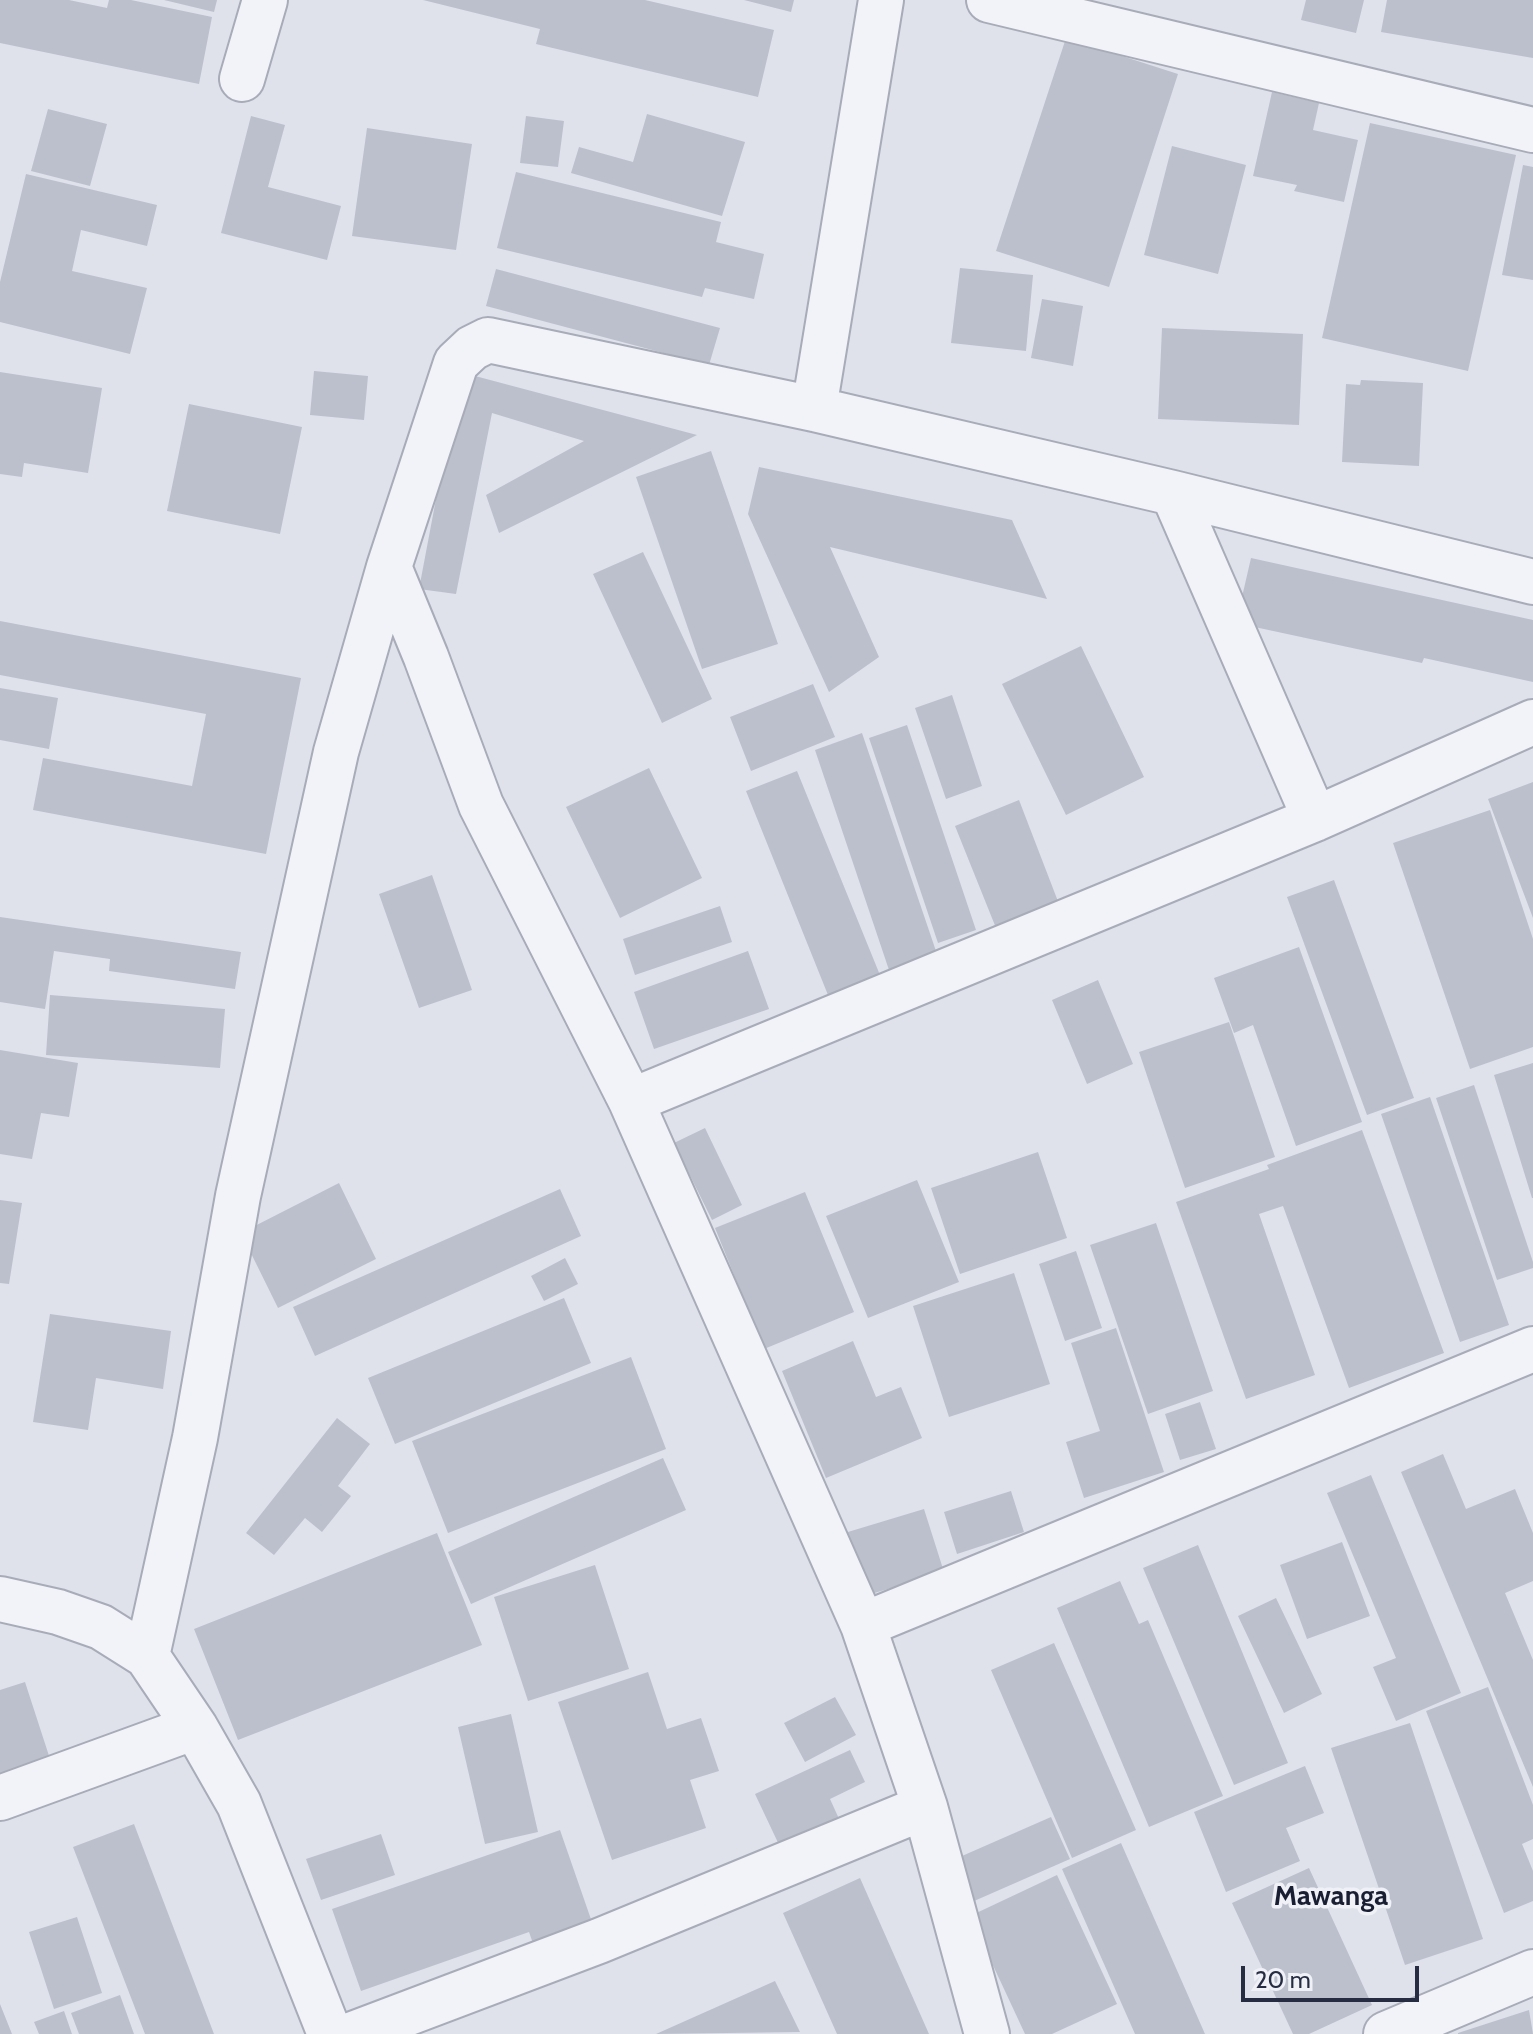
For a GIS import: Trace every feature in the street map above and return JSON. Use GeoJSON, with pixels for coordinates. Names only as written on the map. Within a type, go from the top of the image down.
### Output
{"type":"FeatureCollection","features":[{"type":"Feature","properties":{"kind":"street"},"geometry":{"type":"LineString","coordinates":[[242,79],[265,0]]}},
{"type":"Feature","properties":{"kind":"street"},"geometry":{"type":"LineString","coordinates":[[814,409],[881,0]]}},
{"type":"Feature","properties":{"kind":"street"},"geometry":{"type":"LineString","coordinates":[[989,0],[1533,130]]}},
{"type":"Feature","properties":{"kind":"street"},"geometry":{"type":"LineString","coordinates":[[147,1656],[195,1438],[238,1196],[336,752],[389,567],[456,363],[472,348],[488,340],[814,409],[1533,582]]}},
{"type":"Feature","properties":{"kind":"street"},"geometry":{"type":"LineString","coordinates":[[1173,493],[1315,819]]}},
{"type":"Feature","properties":{"kind":"street"},"geometry":{"type":"LineString","coordinates":[[389,567],[481,805],[631,1101],[863,1625],[925,1807],[987,2034]]}},
{"type":"Feature","properties":{"kind":"street"},"geometry":{"type":"LineString","coordinates":[[631,1101],[1315,819],[1533,722]]}},
{"type":"Feature","properties":{"kind":"street"},"geometry":{"type":"LineString","coordinates":[[863,1625],[1533,1349]]}},
{"type":"Feature","properties":{"kind":"street"},"geometry":{"type":"LineString","coordinates":[[0,1599],[58,1612],[101,1627],[147,1656],[195,1727],[239,1804],[330,2034]]}},
{"type":"Feature","properties":{"kind":"street"},"geometry":{"type":"LineString","coordinates":[[0,1798],[195,1727]]}},
{"type":"Feature","properties":{"kind":"street"},"geometry":{"type":"LineString","coordinates":[[353,2034],[599,1941],[925,1807]]}},
{"type":"Feature","properties":{"kind":"street"},"geometry":{"type":"LineString","coordinates":[[1386,2034],[1533,1972]]}},
{"type":"Feature","properties":{"kind":"building"},"geometry":{"type":"Polygon","coordinates":[[[0,0],[69,0],[107,8],[109,0],[131,0],[212,17],[199,84],[0,43],[0,0]]]}},
{"type":"Feature","properties":{"kind":"building"},"geometry":{"type":"Polygon","coordinates":[[[164,0],[217,0],[214,12],[164,0]]]}},
{"type":"Feature","properties":{"kind":"building"},"geometry":{"type":"Polygon","coordinates":[[[423,0],[645,0],[774,30],[758,97],[536,44],[540,29],[423,0]]]}},
{"type":"Feature","properties":{"kind":"building"},"geometry":{"type":"Polygon","coordinates":[[[744,0],[794,0],[791,12],[744,0]]]}},
{"type":"Feature","properties":{"kind":"building"},"geometry":{"type":"Polygon","coordinates":[[[1306,0],[1364,0],[1356,33],[1301,20],[1306,0]]]}},
{"type":"Feature","properties":{"kind":"building"},"geometry":{"type":"Polygon","coordinates":[[[1387,0],[1533,0],[1533,58],[1381,32],[1387,0]]]}},
{"type":"Feature","properties":{"kind":"building"},"geometry":{"type":"Polygon","coordinates":[[[1066,38],[1178,74],[1109,287],[996,251],[1066,38]]]}},
{"type":"Feature","properties":{"kind":"building"},"geometry":{"type":"Polygon","coordinates":[[[1272,92],[1319,103],[1313,130],[1358,140],[1344,202],[1294,191],[1297,185],[1253,176],[1272,92]]]}},
{"type":"Feature","properties":{"kind":"building"},"geometry":{"type":"Polygon","coordinates":[[[48,109],[107,124],[90,186],[31,171],[48,109]]]}},
{"type":"Feature","properties":{"kind":"building"},"geometry":{"type":"Polygon","coordinates":[[[647,114],[745,142],[722,216],[571,173],[579,147],[633,162],[647,114]]]}},
{"type":"Feature","properties":{"kind":"building"},"geometry":{"type":"Polygon","coordinates":[[[251,116],[285,125],[268,187],[341,206],[327,260],[221,233],[251,116]]]}},
{"type":"Feature","properties":{"kind":"building"},"geometry":{"type":"Polygon","coordinates":[[[526,116],[564,121],[558,167],[520,163],[526,116]]]}},
{"type":"Feature","properties":{"kind":"building"},"geometry":{"type":"Polygon","coordinates":[[[1370,123],[1516,155],[1468,371],[1322,338],[1370,123]]]}},
{"type":"Feature","properties":{"kind":"building"},"geometry":{"type":"Polygon","coordinates":[[[367,128],[472,144],[456,250],[352,236],[367,128]]]}},
{"type":"Feature","properties":{"kind":"building"},"geometry":{"type":"Polygon","coordinates":[[[1172,146],[1246,165],[1218,274],[1144,255],[1172,146]]]}},
{"type":"Feature","properties":{"kind":"building"},"geometry":{"type":"Polygon","coordinates":[[[1523,165],[1533,167],[1533,280],[1502,275],[1523,165]]]}},
{"type":"Feature","properties":{"kind":"building"},"geometry":{"type":"Polygon","coordinates":[[[516,172],[721,222],[716,242],[764,254],[754,299],[705,288],[702,297],[497,248],[516,172]]]}},
{"type":"Feature","properties":{"kind":"building"},"geometry":{"type":"Polygon","coordinates":[[[26,174],[157,205],[147,246],[81,230],[72,271],[147,288],[130,354],[0,322],[0,282],[26,174]]]}},
{"type":"Feature","properties":{"kind":"building"},"geometry":{"type":"Polygon","coordinates":[[[960,268],[1033,275],[1026,351],[951,343],[960,268]]]}},
{"type":"Feature","properties":{"kind":"building"},"geometry":{"type":"Polygon","coordinates":[[[496,269],[720,328],[709,365],[486,306],[496,269]]]}},
{"type":"Feature","properties":{"kind":"building"},"geometry":{"type":"Polygon","coordinates":[[[1042,299],[1083,306],[1073,366],[1031,358],[1042,299]]]}},
{"type":"Feature","properties":{"kind":"building"},"geometry":{"type":"Polygon","coordinates":[[[1162,328],[1303,334],[1299,425],[1158,419],[1162,328]]]}},
{"type":"Feature","properties":{"kind":"building"},"geometry":{"type":"Polygon","coordinates":[[[314,371],[368,376],[364,420],[310,415],[314,371]]]}},
{"type":"Feature","properties":{"kind":"building"},"geometry":{"type":"Polygon","coordinates":[[[0,372],[102,388],[88,473],[24,463],[22,477],[0,474],[0,372]]]}},
{"type":"Feature","properties":{"kind":"building"},"geometry":{"type":"Polygon","coordinates":[[[460,372],[697,435],[499,533],[486,495],[584,441],[492,413],[456,594],[419,589],[460,372]]]}},
{"type":"Feature","properties":{"kind":"building"},"geometry":{"type":"Polygon","coordinates":[[[1361,380],[1423,383],[1419,466],[1342,462],[1346,384],[1360,385],[1361,380]]]}},
{"type":"Feature","properties":{"kind":"building"},"geometry":{"type":"Polygon","coordinates":[[[189,404],[302,427],[280,534],[167,511],[189,404]]]}},
{"type":"Feature","properties":{"kind":"building"},"geometry":{"type":"Polygon","coordinates":[[[711,451],[778,644],[702,669],[636,477],[711,451]]]}},
{"type":"Feature","properties":{"kind":"building"},"geometry":{"type":"Polygon","coordinates":[[[759,467],[1012,520],[1047,599],[830,547],[879,657],[829,692],[748,514],[759,467]]]}},
{"type":"Feature","properties":{"kind":"building"},"geometry":{"type":"Polygon","coordinates":[[[643,552],[712,699],[662,723],[593,574],[643,552]]]}},
{"type":"Feature","properties":{"kind":"building"},"geometry":{"type":"Polygon","coordinates":[[[1251,558],[1533,620],[1533,682],[1424,658],[1422,663],[1236,623],[1251,558]]]}},
{"type":"Feature","properties":{"kind":"building"},"geometry":{"type":"Polygon","coordinates":[[[0,621],[301,678],[266,854],[33,810],[43,758],[192,786],[206,714],[0,675],[0,621]]]}},
{"type":"Feature","properties":{"kind":"building"},"geometry":{"type":"Polygon","coordinates":[[[1081,646],[1144,777],[1066,815],[1002,684],[1081,646]]]}},
{"type":"Feature","properties":{"kind":"building"},"geometry":{"type":"Polygon","coordinates":[[[813,684],[835,737],[751,771],[730,717],[813,684]]]}},
{"type":"Feature","properties":{"kind":"building"},"geometry":{"type":"Polygon","coordinates":[[[0,688],[58,698],[49,749],[0,740],[0,688]]]}},
{"type":"Feature","properties":{"kind":"building"},"geometry":{"type":"Polygon","coordinates":[[[952,695],[982,786],[946,799],[915,708],[952,695]]]}},
{"type":"Feature","properties":{"kind":"building"},"geometry":{"type":"Polygon","coordinates":[[[907,725],[976,930],[938,943],[869,738],[907,725]]]}},
{"type":"Feature","properties":{"kind":"building"},"geometry":{"type":"Polygon","coordinates":[[[862,733],[938,957],[890,973],[815,750],[862,733]]]}},
{"type":"Feature","properties":{"kind":"building"},"geometry":{"type":"Polygon","coordinates":[[[649,768],[702,878],[620,918],[566,807],[649,768]]]}},
{"type":"Feature","properties":{"kind":"building"},"geometry":{"type":"Polygon","coordinates":[[[797,771],[882,980],[830,1000],[746,791],[797,771]]]}},
{"type":"Feature","properties":{"kind":"building"},"geometry":{"type":"Polygon","coordinates":[[[1533,782],[1533,918],[1488,799],[1533,782]]]}},
{"type":"Feature","properties":{"kind":"building"},"geometry":{"type":"Polygon","coordinates":[[[1019,800],[1059,904],[996,928],[955,826],[1019,800]]]}},
{"type":"Feature","properties":{"kind":"building"},"geometry":{"type":"Polygon","coordinates":[[[1490,810],[1533,939],[1533,1047],[1470,1069],[1393,843],[1490,810]]]}},
{"type":"Feature","properties":{"kind":"building"},"geometry":{"type":"Polygon","coordinates":[[[432,875],[472,990],[419,1008],[379,894],[432,875]]]}},
{"type":"Feature","properties":{"kind":"building"},"geometry":{"type":"Polygon","coordinates":[[[1334,880],[1414,1098],[1367,1115],[1287,897],[1334,880]]]}},
{"type":"Feature","properties":{"kind":"building"},"geometry":{"type":"Polygon","coordinates":[[[720,906],[732,942],[635,975],[623,939],[720,906]]]}},
{"type":"Feature","properties":{"kind":"building"},"geometry":{"type":"Polygon","coordinates":[[[0,917],[241,952],[235,989],[109,971],[110,959],[54,951],[45,1009],[0,1002],[0,917]]]}},
{"type":"Feature","properties":{"kind":"building"},"geometry":{"type":"Polygon","coordinates":[[[1299,947],[1362,1122],[1296,1146],[1253,1025],[1234,1033],[1214,978],[1299,947]]]}},
{"type":"Feature","properties":{"kind":"building"},"geometry":{"type":"Polygon","coordinates":[[[748,951],[769,1009],[654,1049],[634,992],[748,951]]]}},
{"type":"Feature","properties":{"kind":"building"},"geometry":{"type":"Polygon","coordinates":[[[1098,980],[1133,1064],[1087,1084],[1052,1000],[1098,980]]]}},
{"type":"Feature","properties":{"kind":"building"},"geometry":{"type":"Polygon","coordinates":[[[50,995],[225,1009],[220,1068],[46,1055],[50,995]]]}},
{"type":"Feature","properties":{"kind":"building"},"geometry":{"type":"Polygon","coordinates":[[[1229,1022],[1275,1157],[1185,1188],[1139,1052],[1229,1022]]]}},
{"type":"Feature","properties":{"kind":"building"},"geometry":{"type":"Polygon","coordinates":[[[0,1050],[78,1063],[69,1117],[41,1113],[32,1159],[0,1154],[0,1050]]]}},
{"type":"Feature","properties":{"kind":"building"},"geometry":{"type":"Polygon","coordinates":[[[1533,1063],[1533,1198],[1532,1198],[1494,1075],[1533,1063]]]}},
{"type":"Feature","properties":{"kind":"building"},"geometry":{"type":"Polygon","coordinates":[[[1474,1085],[1533,1262],[1533,1268],[1497,1280],[1436,1098],[1474,1085]]]}},
{"type":"Feature","properties":{"kind":"building"},"geometry":{"type":"Polygon","coordinates":[[[1430,1097],[1509,1325],[1460,1342],[1381,1114],[1430,1097]]]}},
{"type":"Feature","properties":{"kind":"building"},"geometry":{"type":"Polygon","coordinates":[[[705,1128],[742,1205],[712,1220],[674,1143],[705,1128]]]}},
{"type":"Feature","properties":{"kind":"building"},"geometry":{"type":"Polygon","coordinates":[[[1362,1130],[1444,1353],[1349,1388],[1283,1206],[1259,1214],[1315,1375],[1246,1399],[1176,1202],[1269,1169],[1267,1165],[1362,1130]]]}},
{"type":"Feature","properties":{"kind":"building"},"geometry":{"type":"Polygon","coordinates":[[[1038,1152],[1067,1238],[960,1274],[931,1188],[1038,1152]]]}},
{"type":"Feature","properties":{"kind":"building"},"geometry":{"type":"Polygon","coordinates":[[[917,1180],[959,1282],[868,1318],[826,1216],[917,1180]]]}},
{"type":"Feature","properties":{"kind":"building"},"geometry":{"type":"Polygon","coordinates":[[[339,1183],[376,1259],[278,1308],[241,1233],[339,1183]]]}},
{"type":"Feature","properties":{"kind":"building"},"geometry":{"type":"Polygon","coordinates":[[[560,1189],[581,1236],[315,1356],[293,1307],[560,1189]]]}},
{"type":"Feature","properties":{"kind":"building"},"geometry":{"type":"Polygon","coordinates":[[[805,1192],[854,1312],[764,1349],[715,1228],[805,1192]]]}},
{"type":"Feature","properties":{"kind":"building"},"geometry":{"type":"Polygon","coordinates":[[[0,1200],[22,1203],[9,1284],[0,1283],[0,1200]]]}},
{"type":"Feature","properties":{"kind":"building"},"geometry":{"type":"Polygon","coordinates":[[[1156,1223],[1213,1391],[1148,1414],[1090,1245],[1156,1223]]]}},
{"type":"Feature","properties":{"kind":"building"},"geometry":{"type":"Polygon","coordinates":[[[1076,1251],[1102,1328],[1065,1341],[1039,1264],[1076,1251]]]}},
{"type":"Feature","properties":{"kind":"building"},"geometry":{"type":"Polygon","coordinates":[[[565,1258],[578,1284],[544,1301],[531,1276],[565,1258]]]}},
{"type":"Feature","properties":{"kind":"building"},"geometry":{"type":"Polygon","coordinates":[[[1014,1273],[1050,1384],[949,1417],[913,1306],[1014,1273]]]}},
{"type":"Feature","properties":{"kind":"building"},"geometry":{"type":"Polygon","coordinates":[[[564,1298],[591,1363],[395,1444],[368,1378],[564,1298]]]}},
{"type":"Feature","properties":{"kind":"building"},"geometry":{"type":"Polygon","coordinates":[[[50,1314],[171,1331],[163,1389],[96,1378],[88,1430],[33,1422],[50,1314]]]}},
{"type":"Feature","properties":{"kind":"building"},"geometry":{"type":"Polygon","coordinates":[[[1116,1328],[1164,1472],[1084,1498],[1066,1442],[1100,1431],[1071,1343],[1116,1328]]]}},
{"type":"Feature","properties":{"kind":"building"},"geometry":{"type":"Polygon","coordinates":[[[853,1341],[876,1397],[901,1387],[922,1438],[826,1478],[782,1371],[853,1341]]]}},
{"type":"Feature","properties":{"kind":"building"},"geometry":{"type":"Polygon","coordinates":[[[631,1357],[666,1449],[448,1533],[412,1441],[631,1357]]]}},
{"type":"Feature","properties":{"kind":"building"},"geometry":{"type":"Polygon","coordinates":[[[1200,1402],[1216,1449],[1180,1460],[1165,1414],[1200,1402]]]}},
{"type":"Feature","properties":{"kind":"building"},"geometry":{"type":"Polygon","coordinates":[[[337,1418],[370,1444],[338,1486],[351,1496],[322,1532],[305,1518],[274,1555],[246,1533],[337,1418]]]}},
{"type":"Feature","properties":{"kind":"building"},"geometry":{"type":"Polygon","coordinates":[[[1443,1454],[1466,1509],[1515,1489],[1533,1533],[1533,1581],[1505,1593],[1533,1660],[1533,1787],[1401,1472],[1443,1454]]]}},
{"type":"Feature","properties":{"kind":"building"},"geometry":{"type":"Polygon","coordinates":[[[663,1458],[686,1510],[471,1604],[448,1552],[663,1458]]]}},
{"type":"Feature","properties":{"kind":"building"},"geometry":{"type":"Polygon","coordinates":[[[1371,1475],[1461,1693],[1396,1721],[1373,1667],[1396,1658],[1327,1493],[1371,1475]]]}},
{"type":"Feature","properties":{"kind":"building"},"geometry":{"type":"Polygon","coordinates":[[[1011,1491],[1024,1532],[957,1554],[944,1512],[1011,1491]]]}},
{"type":"Feature","properties":{"kind":"building"},"geometry":{"type":"Polygon","coordinates":[[[924,1509],[944,1572],[858,1598],[838,1535],[924,1509]]]}},
{"type":"Feature","properties":{"kind":"building"},"geometry":{"type":"Polygon","coordinates":[[[437,1533],[482,1645],[238,1740],[194,1629],[437,1533]]]}},
{"type":"Feature","properties":{"kind":"building"},"geometry":{"type":"Polygon","coordinates":[[[1342,1542],[1370,1616],[1307,1639],[1280,1565],[1342,1542]]]}},
{"type":"Feature","properties":{"kind":"building"},"geometry":{"type":"Polygon","coordinates":[[[1198,1545],[1288,1763],[1234,1785],[1143,1568],[1198,1545]]]}},
{"type":"Feature","properties":{"kind":"building"},"geometry":{"type":"Polygon","coordinates":[[[595,1565],[629,1669],[528,1701],[494,1597],[595,1565]]]}},
{"type":"Feature","properties":{"kind":"building"},"geometry":{"type":"Polygon","coordinates":[[[1120,1581],[1139,1624],[1148,1620],[1223,1796],[1149,1827],[1057,1608],[1120,1581]]]}},
{"type":"Feature","properties":{"kind":"building"},"geometry":{"type":"Polygon","coordinates":[[[1276,1598],[1322,1694],[1284,1713],[1238,1616],[1276,1598]]]}},
{"type":"Feature","properties":{"kind":"building"},"geometry":{"type":"Polygon","coordinates":[[[1054,1643],[1136,1830],[1072,1858],[991,1670],[1054,1643]]]}},
{"type":"Feature","properties":{"kind":"building"},"geometry":{"type":"Polygon","coordinates":[[[648,1672],[667,1729],[701,1718],[719,1771],[690,1780],[706,1828],[612,1860],[558,1702],[648,1672]]]}},
{"type":"Feature","properties":{"kind":"building"},"geometry":{"type":"Polygon","coordinates":[[[25,1682],[52,1765],[0,1782],[0,1690],[25,1682]]]}},
{"type":"Feature","properties":{"kind":"building"},"geometry":{"type":"Polygon","coordinates":[[[1488,1687],[1533,1805],[1533,1839],[1522,1844],[1533,1871],[1533,1901],[1504,1913],[1426,1711],[1488,1687]]]}},
{"type":"Feature","properties":{"kind":"building"},"geometry":{"type":"Polygon","coordinates":[[[835,1697],[856,1735],[805,1762],[784,1723],[835,1697]]]}},
{"type":"Feature","properties":{"kind":"building"},"geometry":{"type":"Polygon","coordinates":[[[511,1714],[538,1832],[485,1844],[458,1727],[511,1714]]]}},
{"type":"Feature","properties":{"kind":"building"},"geometry":{"type":"Polygon","coordinates":[[[1410,1723],[1483,1939],[1405,1965],[1331,1748],[1410,1723]]]}},
{"type":"Feature","properties":{"kind":"building"},"geometry":{"type":"Polygon","coordinates":[[[850,1750],[865,1782],[830,1799],[840,1821],[781,1849],[755,1794],[850,1750]]]}},
{"type":"Feature","properties":{"kind":"building"},"geometry":{"type":"Polygon","coordinates":[[[1305,1766],[1324,1813],[1286,1828],[1300,1861],[1226,1892],[1194,1812],[1305,1766]]]}},
{"type":"Feature","properties":{"kind":"building"},"geometry":{"type":"Polygon","coordinates":[[[1051,1817],[1070,1859],[965,1905],[946,1863],[1051,1817]]]}},
{"type":"Feature","properties":{"kind":"building"},"geometry":{"type":"Polygon","coordinates":[[[134,1824],[214,2034],[145,2034],[73,1847],[134,1824]]]}},
{"type":"Feature","properties":{"kind":"building"},"geometry":{"type":"Polygon","coordinates":[[[560,1830],[594,1928],[535,1949],[529,1932],[361,1991],[332,1909],[560,1830]]]}},
{"type":"Feature","properties":{"kind":"building"},"geometry":{"type":"Polygon","coordinates":[[[381,1834],[395,1875],[321,1900],[306,1859],[381,1834]]]}},
{"type":"Feature","properties":{"kind":"building"},"geometry":{"type":"Polygon","coordinates":[[[1121,1843],[1205,2034],[1135,2034],[1062,1869],[1121,1843]]]}},
{"type":"Feature","properties":{"kind":"building"},"geometry":{"type":"Polygon","coordinates":[[[1309,1868],[1372,2005],[1309,2034],[1293,2034],[1232,1903],[1309,1868]]]}},
{"type":"Feature","properties":{"kind":"building"},"geometry":{"type":"Polygon","coordinates":[[[1057,1875],[1117,2004],[1052,2034],[1025,2034],[970,1916],[1057,1875]]]}},
{"type":"Feature","properties":{"kind":"building"},"geometry":{"type":"Polygon","coordinates":[[[860,1878],[929,2034],[837,2034],[783,1913],[860,1878]]]}},
{"type":"Feature","properties":{"kind":"building"},"geometry":{"type":"Polygon","coordinates":[[[77,1917],[102,1993],[54,2009],[29,1932],[77,1917]]]}},
{"type":"Feature","properties":{"kind":"building"},"geometry":{"type":"Polygon","coordinates":[[[775,1981],[800,2032],[656,2034],[775,1981]]]}},
{"type":"Feature","properties":{"kind":"building"},"geometry":{"type":"Polygon","coordinates":[[[120,1995],[134,2034],[79,2034],[71,2013],[120,1995]]]}},
{"type":"Feature","properties":{"kind":"building"},"geometry":{"type":"Polygon","coordinates":[[[0,2004],[12,2034],[0,2034],[0,2004]]]}},
{"type":"Feature","properties":{"kind":"building"},"geometry":{"type":"Polygon","coordinates":[[[1529,2010],[1533,2034],[1458,2034],[1458,2033],[1529,2010]]]}},
{"type":"Feature","properties":{"kind":"building"},"geometry":{"type":"Polygon","coordinates":[[[64,2011],[72,2034],[39,2034],[34,2022],[64,2011]]]}},
{"type":"Feature","properties":{"kind":"district","name":"Mawanga"},"geometry":{"type":"Point","coordinates":[1331,1897]}}]}
